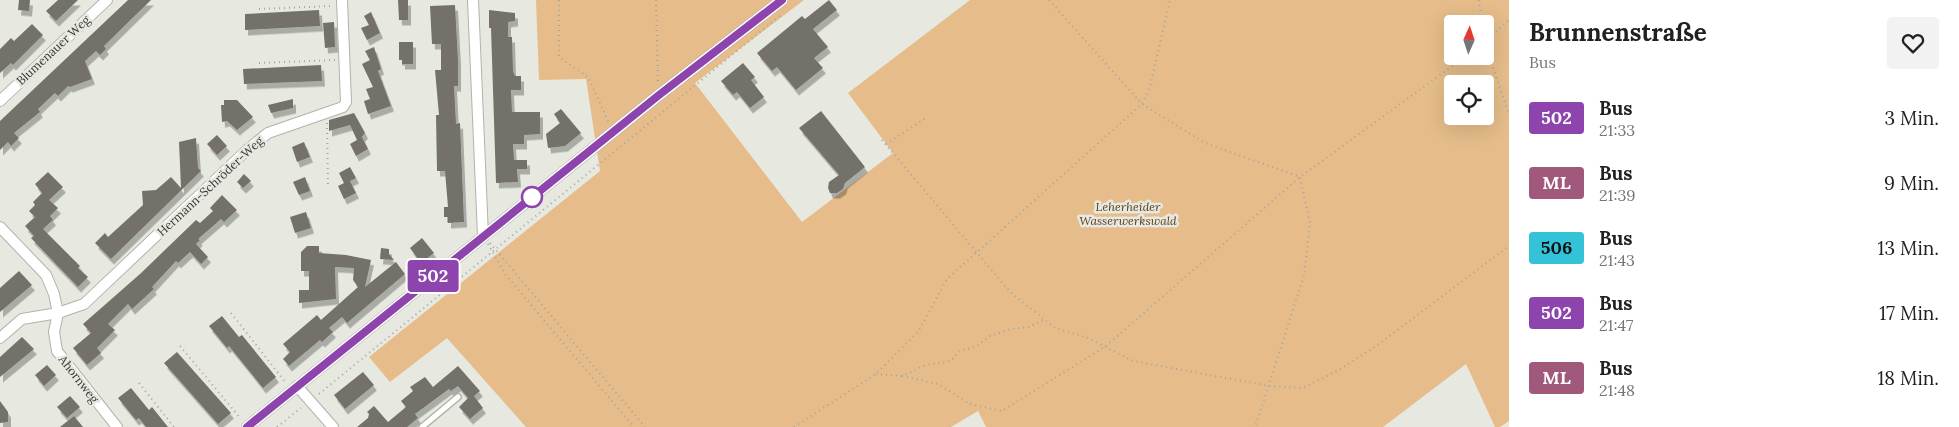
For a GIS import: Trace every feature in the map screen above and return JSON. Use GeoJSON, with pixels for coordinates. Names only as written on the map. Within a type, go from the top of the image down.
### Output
{"type":"FeatureCollection","features":[{"type":"Feature","properties":{"kind":"street","name":"Blumenauer Weg"},"geometry":{"type":"LineString","coordinates":[[0,101],[107,0]]}},
{"type":"Feature","properties":{"kind":"street"},"geometry":{"type":"LineString","coordinates":[[473,0],[484,236]]}},
{"type":"Feature","properties":{"kind":"street","name":"Hermann-Schröder-Weg"},"geometry":{"type":"LineString","coordinates":[[0,338],[22,319],[58,313],[84,304],[247,150],[268,133],[343,107],[346,102],[342,3]]}},
{"type":"Feature","properties":{"kind":"street"},"geometry":{"type":"LineString","coordinates":[[247,427],[659,95],[778,3]]}},
{"type":"Feature","properties":{"kind":"street","name":"Ahornweg"},"geometry":{"type":"LineString","coordinates":[[0,227],[46,275],[54,294],[58,313],[54,332],[57,351],[117,427]]}},
{"type":"Feature","properties":{"kind":"street"},"geometry":{"type":"LineString","coordinates":[[294,388],[310,401],[333,427]]}},
{"type":"Feature","properties":{"kind":"lane"},"geometry":{"type":"LineString","coordinates":[[422,427],[458,396]]}},
{"type":"Feature","properties":{"kind":"path"},"geometry":{"type":"LineString","coordinates":[[559,0],[559,57],[588,77],[613,132]]}},
{"type":"Feature","properties":{"kind":"path"},"geometry":{"type":"LineString","coordinates":[[656,0],[659,95]]}},
{"type":"Feature","properties":{"kind":"path"},"geometry":{"type":"LineString","coordinates":[[1049,0],[1142,104],[1205,143],[1300,177]]}},
{"type":"Feature","properties":{"kind":"path"},"geometry":{"type":"LineString","coordinates":[[794,427],[876,374],[918,332],[947,279],[1142,104],[1150,87],[1170,0]]}},
{"type":"Feature","properties":{"kind":"path"},"geometry":{"type":"LineString","coordinates":[[1479,0],[1481,15]]}},
{"type":"Feature","properties":{"kind":"path"},"geometry":{"type":"LineString","coordinates":[[259,9],[342,3]]}},
{"type":"Feature","properties":{"kind":"path"},"geometry":{"type":"LineString","coordinates":[[277,427],[782,14],[778,3]]}},
{"type":"Feature","properties":{"kind":"path"},"geometry":{"type":"LineString","coordinates":[[1494,34],[1509,20]]}},
{"type":"Feature","properties":{"kind":"path"},"geometry":{"type":"LineString","coordinates":[[259,63],[344,59]]}},
{"type":"Feature","properties":{"kind":"path"},"geometry":{"type":"LineString","coordinates":[[876,374],[902,376],[938,384],[970,404],[1002,411],[1106,346],[1300,177],[1454,65]]}},
{"type":"Feature","properties":{"kind":"path"},"geometry":{"type":"LineString","coordinates":[[1492,65],[1509,114]]}},
{"type":"Feature","properties":{"kind":"path"},"geometry":{"type":"LineString","coordinates":[[327,113],[328,187]]}},
{"type":"Feature","properties":{"kind":"path"},"geometry":{"type":"LineString","coordinates":[[885,145],[926,118]]}},
{"type":"Feature","properties":{"kind":"path"},"geometry":{"type":"LineString","coordinates":[[882,140],[975,253],[1010,292],[1055,328],[1088,338],[1133,360],[1270,386],[1302,388],[1340,370],[1379,344],[1509,246]]}},
{"type":"Feature","properties":{"kind":"path"},"geometry":{"type":"LineString","coordinates":[[1255,427],[1270,386],[1304,276],[1310,223],[1300,177]]}},
{"type":"Feature","properties":{"kind":"path"},"geometry":{"type":"LineString","coordinates":[[484,236],[645,427]]}},
{"type":"Feature","properties":{"kind":"path"},"geometry":{"type":"LineString","coordinates":[[494,250],[505,274],[634,427]]}},
{"type":"Feature","properties":{"kind":"path"},"geometry":{"type":"LineString","coordinates":[[231,313],[294,388]]}},
{"type":"Feature","properties":{"kind":"path"},"geometry":{"type":"LineString","coordinates":[[902,376],[926,365],[951,361],[959,351],[977,346],[990,336],[1011,329],[1029,327],[1043,320]]}},
{"type":"Feature","properties":{"kind":"path"},"geometry":{"type":"LineString","coordinates":[[180,346],[247,427]]}},
{"type":"Feature","properties":{"kind":"path"},"geometry":{"type":"LineString","coordinates":[[139,383],[174,427]]}},
{"type":"Feature","properties":{"kind":"green space","name":"Leherheider Wasserwerkswald"},"geometry":{"type":"Polygon","coordinates":[[[536,0],[804,0],[695,83],[802,222],[893,153],[848,93],[970,0],[1509,0],[1509,421],[1500,427],[1495,427],[1466,364],[1383,427],[986,427],[978,411],[951,427],[526,427],[447,338],[390,382],[369,357],[600,171],[586,79],[539,80],[536,0]]]}},
{"type":"Feature","properties":{"kind":"building"},"geometry":{"type":"Polygon","coordinates":[[[19,0],[30,0],[29,11],[18,10],[19,0]]]}},
{"type":"Feature","properties":{"kind":"building"},"geometry":{"type":"Polygon","coordinates":[[[58,0],[78,0],[56,21],[46,11],[58,0]]]}},
{"type":"Feature","properties":{"kind":"building"},"geometry":{"type":"Polygon","coordinates":[[[128,0],[151,0],[104,46],[106,49],[100,55],[96,51],[85,61],[92,79],[70,87],[68,86],[58,96],[55,93],[38,109],[40,112],[14,133],[19,138],[11,146],[8,142],[0,150],[0,121],[128,0]]]}},
{"type":"Feature","properties":{"kind":"building"},"geometry":{"type":"Polygon","coordinates":[[[398,0],[408,0],[408,20],[399,20],[398,0]]]}},
{"type":"Feature","properties":{"kind":"building"},"geometry":{"type":"Polygon","coordinates":[[[829,0],[837,10],[813,29],[828,47],[814,58],[823,68],[796,90],[777,67],[772,71],[757,53],[802,16],[805,19],[829,0]]]}},
{"type":"Feature","properties":{"kind":"building"},"geometry":{"type":"Polygon","coordinates":[[[455,5],[458,86],[454,86],[456,124],[460,123],[464,222],[448,223],[448,217],[444,217],[444,207],[448,207],[445,171],[437,171],[436,115],[439,115],[435,70],[441,70],[441,44],[432,44],[430,6],[455,5]]]}},
{"type":"Feature","properties":{"kind":"building"},"geometry":{"type":"Polygon","coordinates":[[[319,10],[320,26],[245,30],[245,14],[319,10]]]}},
{"type":"Feature","properties":{"kind":"building"},"geometry":{"type":"Polygon","coordinates":[[[489,10],[515,13],[515,21],[508,22],[508,37],[512,37],[513,71],[515,76],[521,76],[521,90],[511,90],[512,112],[540,112],[540,134],[524,135],[524,144],[513,144],[514,160],[527,160],[527,169],[517,169],[518,182],[496,183],[489,10]]]}},
{"type":"Feature","properties":{"kind":"building"},"geometry":{"type":"Polygon","coordinates":[[[371,12],[380,33],[367,40],[361,28],[369,25],[364,16],[371,12]]]}},
{"type":"Feature","properties":{"kind":"building"},"geometry":{"type":"Polygon","coordinates":[[[334,22],[335,47],[325,48],[323,23],[334,22]]]}},
{"type":"Feature","properties":{"kind":"building"},"geometry":{"type":"Polygon","coordinates":[[[32,24],[43,35],[13,65],[11,63],[0,73],[0,49],[11,38],[14,41],[32,24]]]}},
{"type":"Feature","properties":{"kind":"building"},"geometry":{"type":"Polygon","coordinates":[[[399,42],[413,42],[413,64],[402,64],[402,60],[399,60],[399,42]]]}},
{"type":"Feature","properties":{"kind":"building"},"geometry":{"type":"Polygon","coordinates":[[[374,47],[381,69],[378,71],[391,106],[368,114],[364,101],[370,99],[366,89],[373,87],[362,64],[370,60],[365,51],[374,47]]]}},
{"type":"Feature","properties":{"kind":"building"},"geometry":{"type":"Polygon","coordinates":[[[743,63],[755,77],[751,80],[764,97],[750,108],[737,92],[733,95],[721,81],[743,63]]]}},
{"type":"Feature","properties":{"kind":"building"},"geometry":{"type":"Polygon","coordinates":[[[321,65],[322,81],[244,84],[243,69],[321,65]]]}},
{"type":"Feature","properties":{"kind":"building"},"geometry":{"type":"Polygon","coordinates":[[[293,99],[293,108],[271,113],[268,105],[293,99]]]}},
{"type":"Feature","properties":{"kind":"building"},"geometry":{"type":"Polygon","coordinates":[[[224,100],[237,100],[253,117],[237,130],[227,121],[222,122],[221,105],[224,105],[224,100]]]}},
{"type":"Feature","properties":{"kind":"building"},"geometry":{"type":"Polygon","coordinates":[[[561,109],[581,133],[565,146],[548,148],[546,134],[560,123],[554,114],[561,109]]]}},
{"type":"Feature","properties":{"kind":"building"},"geometry":{"type":"Polygon","coordinates":[[[821,111],[865,167],[845,183],[843,189],[837,193],[830,193],[828,188],[829,182],[839,175],[799,128],[821,111]]]}},
{"type":"Feature","properties":{"kind":"building"},"geometry":{"type":"Polygon","coordinates":[[[354,113],[365,133],[360,139],[362,137],[368,149],[356,156],[350,144],[357,140],[350,125],[329,131],[329,120],[354,113]]]}},
{"type":"Feature","properties":{"kind":"building"},"geometry":{"type":"Polygon","coordinates":[[[217,135],[227,146],[217,155],[207,144],[217,135]]]}},
{"type":"Feature","properties":{"kind":"building"},"geometry":{"type":"Polygon","coordinates":[[[196,138],[198,168],[201,171],[111,259],[95,243],[105,233],[108,237],[143,205],[142,191],[156,190],[171,177],[181,188],[179,142],[196,138]]]}},
{"type":"Feature","properties":{"kind":"building"},"geometry":{"type":"Polygon","coordinates":[[[304,142],[310,157],[297,162],[292,147],[304,142]]]}},
{"type":"Feature","properties":{"kind":"building"},"geometry":{"type":"Polygon","coordinates":[[[350,167],[356,178],[350,181],[356,193],[344,199],[338,186],[344,183],[339,173],[350,167]]]}},
{"type":"Feature","properties":{"kind":"building"},"geometry":{"type":"Polygon","coordinates":[[[48,172],[63,187],[49,200],[58,208],[50,216],[53,220],[43,229],[80,266],[78,268],[88,277],[78,287],[31,238],[34,236],[25,226],[35,217],[29,211],[35,205],[33,202],[42,193],[35,184],[48,172]]]}},
{"type":"Feature","properties":{"kind":"building"},"geometry":{"type":"Polygon","coordinates":[[[244,174],[251,181],[243,188],[237,182],[244,174]]]}},
{"type":"Feature","properties":{"kind":"building"},"geometry":{"type":"Polygon","coordinates":[[[305,177],[310,191],[299,195],[293,182],[305,177]]]}},
{"type":"Feature","properties":{"kind":"building"},"geometry":{"type":"Polygon","coordinates":[[[222,195],[237,210],[224,222],[221,219],[198,239],[200,240],[196,244],[208,257],[201,264],[190,252],[178,263],[176,261],[152,287],[154,289],[132,309],[128,304],[108,324],[115,330],[97,348],[101,353],[87,365],[73,348],[91,333],[83,324],[140,274],[196,220],[200,223],[213,211],[210,208],[222,195]]]}},
{"type":"Feature","properties":{"kind":"building"},"geometry":{"type":"Polygon","coordinates":[[[306,212],[311,228],[295,233],[290,217],[306,212]]]}},
{"type":"Feature","properties":{"kind":"building"},"geometry":{"type":"Polygon","coordinates":[[[422,238],[434,253],[421,263],[410,248],[422,238]]]}},
{"type":"Feature","properties":{"kind":"building"},"geometry":{"type":"Polygon","coordinates":[[[307,246],[319,246],[319,253],[346,255],[371,260],[365,287],[396,262],[405,274],[347,323],[342,317],[329,328],[333,332],[322,342],[320,340],[289,366],[283,359],[290,352],[283,344],[317,315],[321,320],[358,287],[353,280],[354,268],[335,267],[336,299],[299,303],[299,290],[309,290],[309,271],[301,271],[301,252],[307,246]]]}},
{"type":"Feature","properties":{"kind":"building"},"geometry":{"type":"Polygon","coordinates":[[[381,248],[389,249],[389,254],[394,260],[380,259],[381,248]]]}},
{"type":"Feature","properties":{"kind":"building"},"geometry":{"type":"Polygon","coordinates":[[[19,271],[32,285],[0,312],[0,288],[19,271]]]}},
{"type":"Feature","properties":{"kind":"building"},"geometry":{"type":"Polygon","coordinates":[[[222,316],[239,337],[242,335],[276,377],[263,388],[229,346],[227,348],[209,326],[222,316]]]}},
{"type":"Feature","properties":{"kind":"building"},"geometry":{"type":"Polygon","coordinates":[[[22,337],[34,349],[0,377],[0,357],[22,337]]]}},
{"type":"Feature","properties":{"kind":"building"},"geometry":{"type":"Polygon","coordinates":[[[177,352],[231,413],[218,424],[164,363],[177,352]]]}},
{"type":"Feature","properties":{"kind":"building"},"geometry":{"type":"Polygon","coordinates":[[[47,365],[56,375],[44,386],[35,375],[47,365]]]}},
{"type":"Feature","properties":{"kind":"building"},"geometry":{"type":"Polygon","coordinates":[[[458,366],[480,391],[474,396],[483,408],[470,419],[459,407],[468,398],[458,386],[451,391],[449,389],[415,414],[418,418],[407,427],[357,427],[368,418],[369,414],[367,412],[374,406],[388,422],[406,407],[401,401],[413,391],[410,387],[425,377],[433,387],[458,366]]]}},
{"type":"Feature","properties":{"kind":"building"},"geometry":{"type":"Polygon","coordinates":[[[363,372],[374,385],[345,409],[334,395],[363,372]]]}},
{"type":"Feature","properties":{"kind":"building"},"geometry":{"type":"Polygon","coordinates":[[[131,388],[149,410],[152,407],[168,427],[146,427],[139,418],[136,420],[118,398],[131,388]]]}},
{"type":"Feature","properties":{"kind":"building"},"geometry":{"type":"Polygon","coordinates":[[[70,396],[80,407],[67,418],[57,407],[70,396]]]}},
{"type":"Feature","properties":{"kind":"building"},"geometry":{"type":"Polygon","coordinates":[[[0,401],[8,412],[8,422],[0,423],[0,401]]]}},
{"type":"Feature","properties":{"kind":"building"},"geometry":{"type":"Polygon","coordinates":[[[74,416],[83,427],[60,427],[74,416]]]}},
{"type":"Feature","properties":{"kind":"bus line","name":"502"},"geometry":{"type":"LineString","coordinates":[[247,427],[659,95],[782,0]]}}]}
